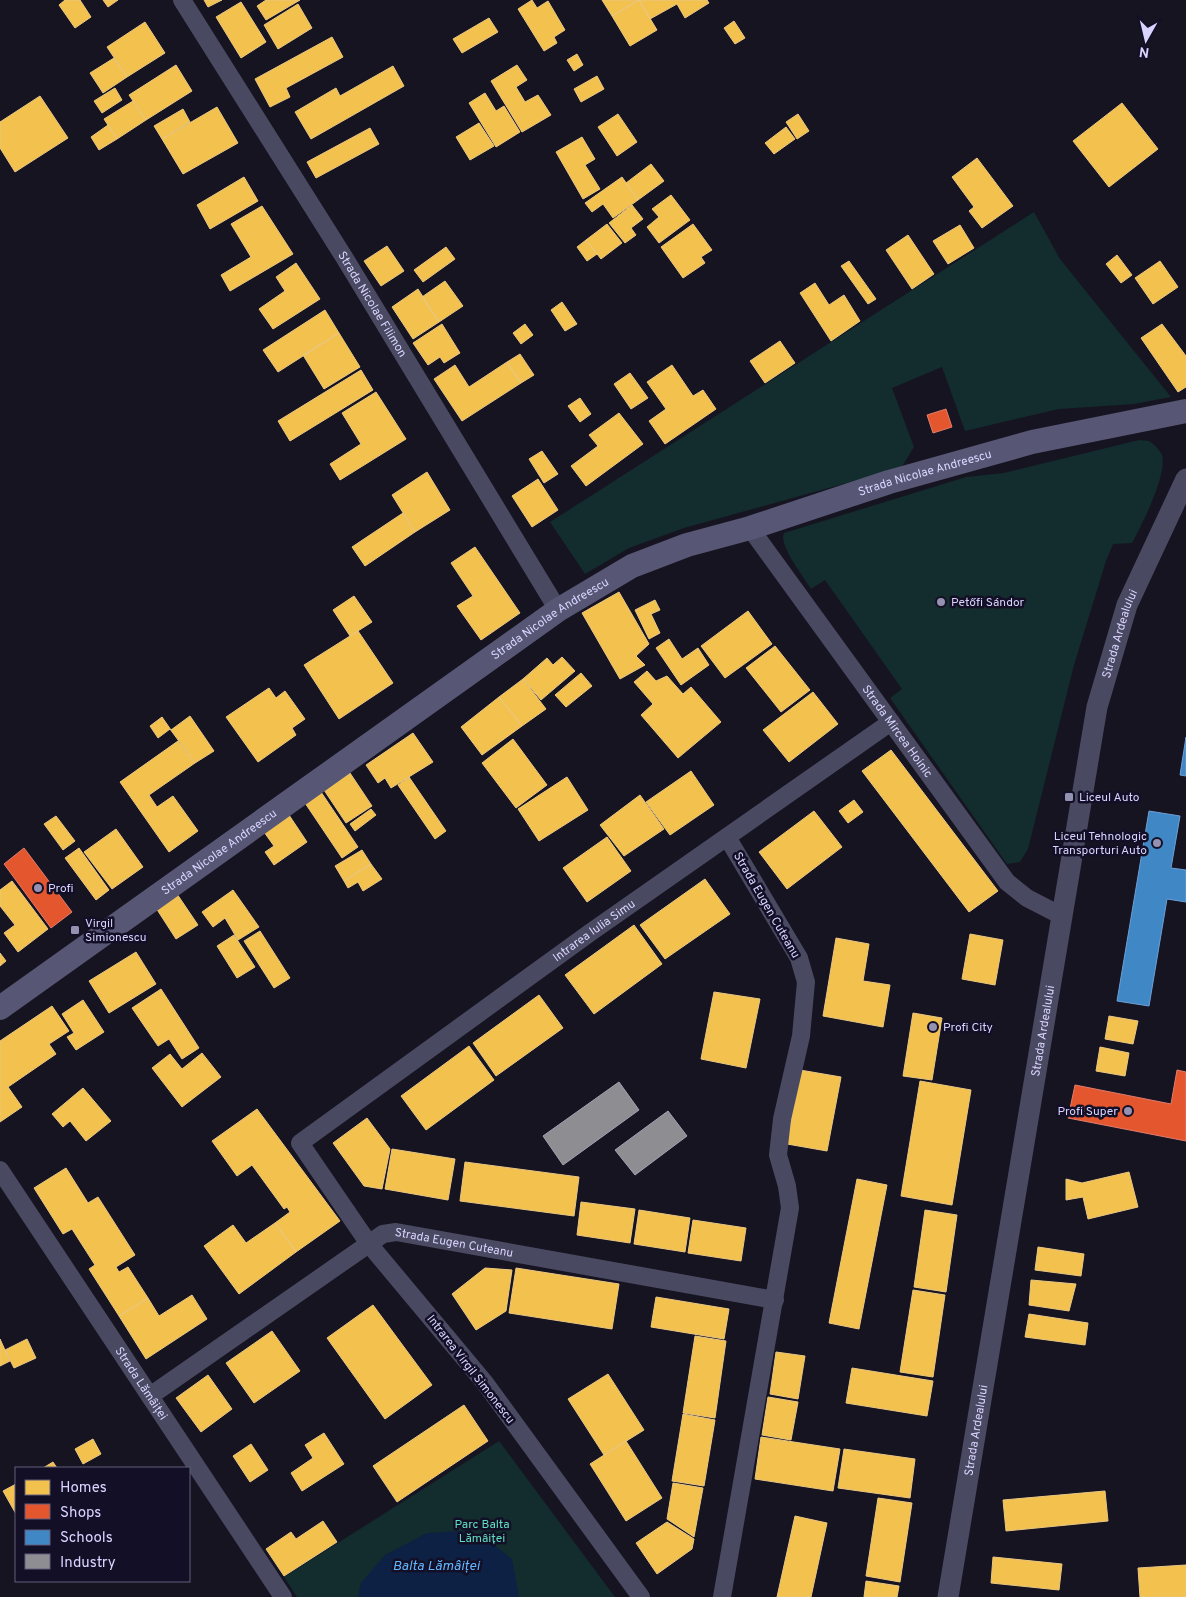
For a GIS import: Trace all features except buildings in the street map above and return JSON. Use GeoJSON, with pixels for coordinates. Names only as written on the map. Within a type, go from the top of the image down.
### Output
{"type":"FeatureCollection","features":[{"type":"Feature","properties":{"kind":"main road","name":"Strada Nicolae Andreescu"},"geometry":{"type":"LineString","coordinates":[[0,1008],[558,610],[584,593],[648,559],[750,528],[889,482],[1032,442],[1186,411]]}},
{"type":"Feature","properties":{"kind":"street","name":"Strada Nicolae Filimon"},"geometry":{"type":"LineString","coordinates":[[182,0],[344,257],[558,610]]}},
{"type":"Feature","properties":{"kind":"street","name":"Strada Ardealului"},"geometry":{"type":"LineString","coordinates":[[948,1597],[1097,707],[1109,660],[1127,606],[1186,479]]}},
{"type":"Feature","properties":{"kind":"street","name":"Strada Mircea Hoinic"},"geometry":{"type":"LineString","coordinates":[[750,528],[1007,882],[1027,898],[1062,916]]}},
{"type":"Feature","properties":{"kind":"street","name":"Intrarea Iulia Simu"},"geometry":{"type":"LineString","coordinates":[[300,1142],[891,722]]}},
{"type":"Feature","properties":{"kind":"street","name":"Strada Eugen Cuteanu"},"geometry":{"type":"LineString","coordinates":[[722,1597],[790,1208],[787,1186],[778,1155],[782,1119],[801,1036],[806,982],[799,958],[727,837]]}},
{"type":"Feature","properties":{"kind":"street","name":"Intrarea Virgil Simonescu"},"geometry":{"type":"LineString","coordinates":[[300,1142],[369,1244],[485,1382],[641,1597]]}},
{"type":"Feature","properties":{"kind":"street","name":"Strada Lămâiței"},"geometry":{"type":"LineString","coordinates":[[0,1170],[284,1597]]}},
{"type":"Feature","properties":{"kind":"street","name":"Strada Eugen Cuteanu"},"geometry":{"type":"LineString","coordinates":[[150,1396],[384,1234],[396,1232],[775,1300]]}},
{"type":"Feature","properties":{"kind":"green space"},"geometry":{"type":"Polygon","coordinates":[[[1034,212],[1060,259],[1171,397],[1134,404],[1059,409],[965,431],[942,367],[892,388],[914,447],[901,468],[684,528],[629,548],[585,574],[550,522],[1034,212]]]}},
{"type":"Feature","properties":{"kind":"green space"},"geometry":{"type":"Polygon","coordinates":[[[1139,440],[1149,441],[1157,447],[1162,455],[1163,463],[1158,487],[1132,543],[1113,544],[1106,561],[1074,665],[1028,849],[1020,862],[1007,864],[890,698],[902,689],[825,580],[811,589],[788,553],[783,538],[784,533],[966,477],[1004,473],[1139,440]]]}},
{"type":"Feature","properties":{"kind":"green space","name":"Parc Balta Lămâiței"},"geometry":{"type":"Polygon","coordinates":[[[499,1441],[615,1597],[297,1597],[284,1577],[499,1441]]]}},
{"type":"Feature","properties":{"kind":"water","name":"Balta Lămâiței"},"geometry":{"type":"Polygon","coordinates":[[[460,1531],[487,1539],[512,1559],[519,1597],[358,1597],[361,1583],[385,1555],[427,1533],[460,1531]]]}},
{"type":"Feature","properties":{"kind":"place","name":"Petőfi Sándor"},"geometry":{"type":"Point","coordinates":[941,602]}},
{"type":"Feature","properties":{"kind":"place","name":"Liceul Auto"},"geometry":{"type":"Point","coordinates":[1069,797]}},
{"type":"Feature","properties":{"kind":"place","name":"Liceul Tehnologic Transporturi Auto"},"geometry":{"type":"Point","coordinates":[1157,843]}},
{"type":"Feature","properties":{"kind":"place","name":"Profi"},"geometry":{"type":"Point","coordinates":[38,888]}},
{"type":"Feature","properties":{"kind":"place","name":"Virgil Simionescu"},"geometry":{"type":"Point","coordinates":[75,930]}},
{"type":"Feature","properties":{"kind":"place","name":"Profi City"},"geometry":{"type":"Point","coordinates":[933,1027]}},
{"type":"Feature","properties":{"kind":"place","name":"Profi Super"},"geometry":{"type":"Point","coordinates":[1128,1111]}}]}
